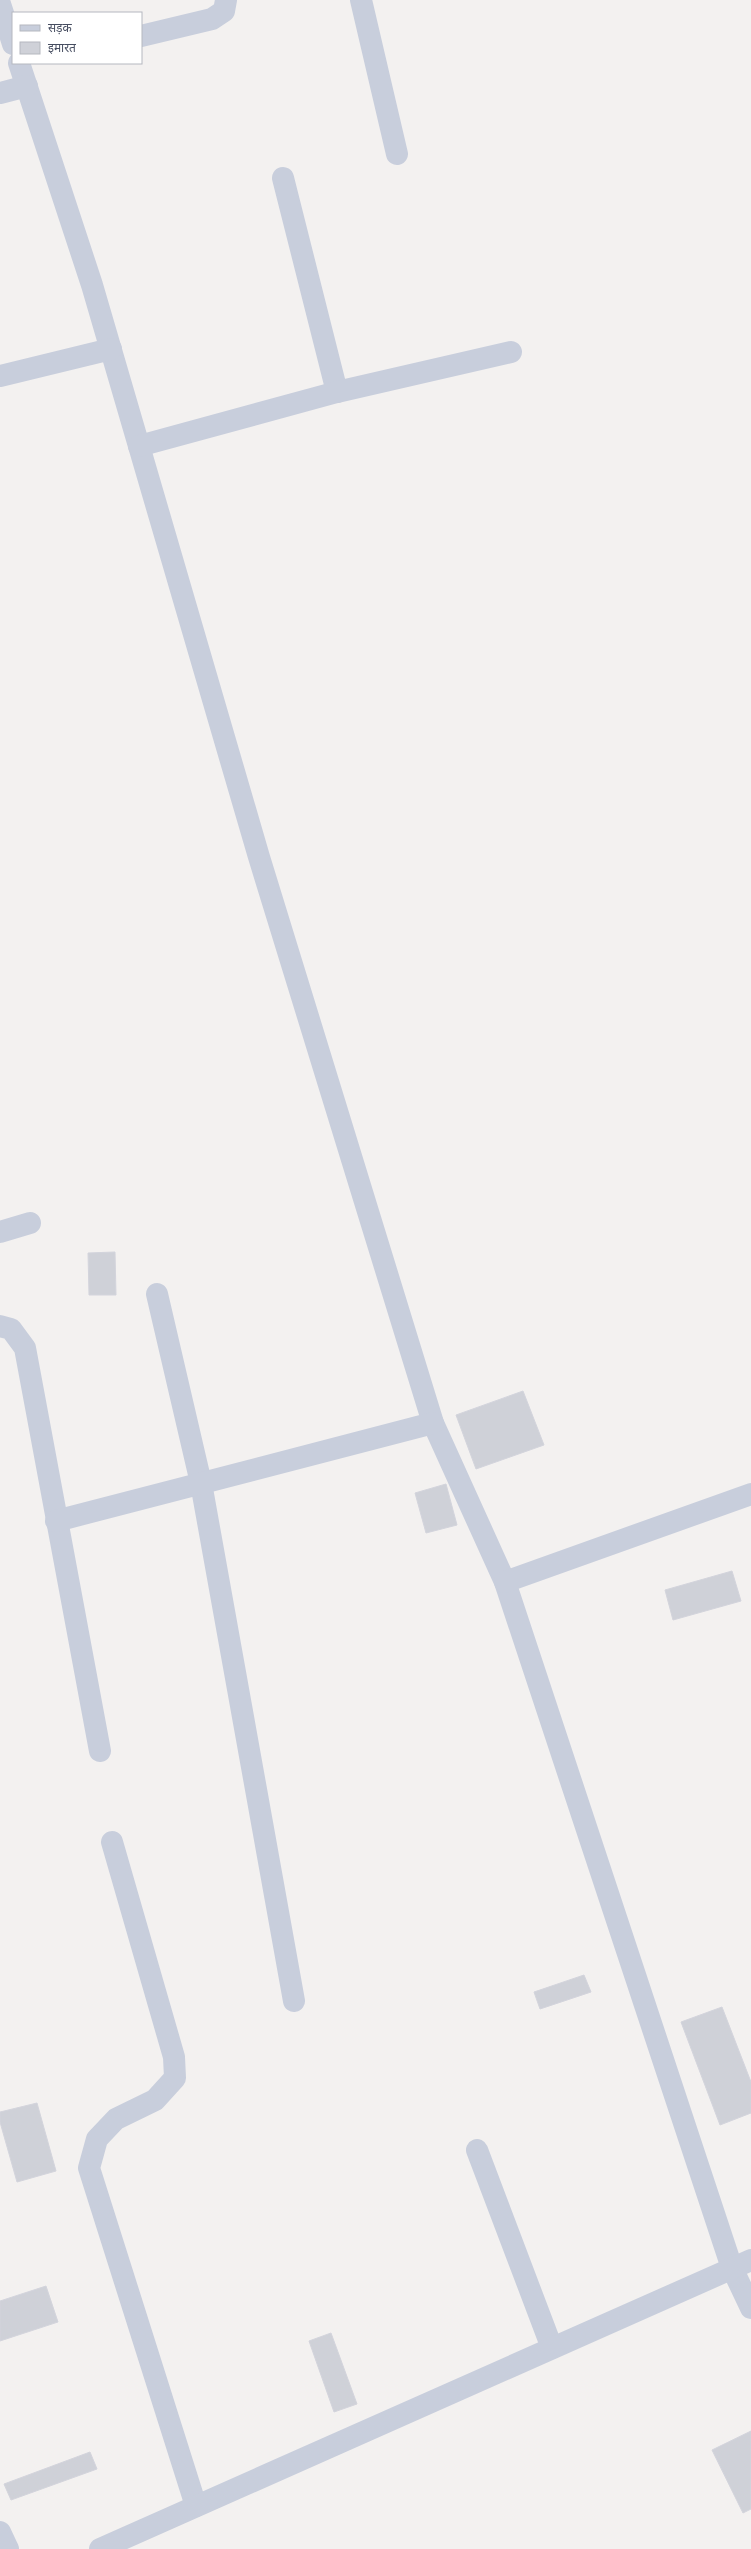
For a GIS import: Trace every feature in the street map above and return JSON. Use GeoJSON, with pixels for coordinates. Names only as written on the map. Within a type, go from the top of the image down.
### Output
{"type":"FeatureCollection","features":[{"type":"Feature","properties":{"kind":"street"},"geometry":{"type":"LineString","coordinates":[[142,36],[212,19],[224,11],[226,0]]}},
{"type":"Feature","properties":{"kind":"street"},"geometry":{"type":"LineString","coordinates":[[361,0],[397,154]]}},
{"type":"Feature","properties":{"kind":"street"},"geometry":{"type":"LineString","coordinates":[[0,4],[12,41]]}},
{"type":"Feature","properties":{"kind":"street"},"geometry":{"type":"LineString","coordinates":[[20,64],[111,349],[259,857],[433,1423],[505,1582],[741,2264],[751,2308]]}},
{"type":"Feature","properties":{"kind":"street"},"geometry":{"type":"LineString","coordinates":[[0,93],[27,86]]}},
{"type":"Feature","properties":{"kind":"street"},"geometry":{"type":"LineString","coordinates":[[283,178],[337,392]]}},
{"type":"Feature","properties":{"kind":"street"},"geometry":{"type":"LineString","coordinates":[[0,376],[111,349]]}},
{"type":"Feature","properties":{"kind":"street"},"geometry":{"type":"LineString","coordinates":[[139,446],[337,392],[511,352]]}},
{"type":"Feature","properties":{"kind":"street"},"geometry":{"type":"LineString","coordinates":[[0,1232],[30,1224]]}},
{"type":"Feature","properties":{"kind":"street"},"geometry":{"type":"LineString","coordinates":[[157,1294],[201,1483],[294,2001]]}},
{"type":"Feature","properties":{"kind":"street"},"geometry":{"type":"LineString","coordinates":[[0,1326],[11,1329],[25,1348],[100,1751]]}},
{"type":"Feature","properties":{"kind":"street"},"geometry":{"type":"LineString","coordinates":[[56,1521],[433,1423]]}},
{"type":"Feature","properties":{"kind":"street"},"geometry":{"type":"LineString","coordinates":[[505,1582],[751,1494]]}},
{"type":"Feature","properties":{"kind":"street"},"geometry":{"type":"LineString","coordinates":[[112,1842],[174,2057],[175,2078],[155,2100],[116,2119],[97,2140],[89,2168],[196,2506]]}},
{"type":"Feature","properties":{"kind":"street"},"geometry":{"type":"LineString","coordinates":[[477,2150],[552,2348]]}},
{"type":"Feature","properties":{"kind":"street"},"geometry":{"type":"LineString","coordinates":[[100,2549],[741,2264]]}},
{"type":"Feature","properties":{"kind":"street"},"geometry":{"type":"LineString","coordinates":[[0,2532],[8,2549]]}},
{"type":"Feature","properties":{"kind":"building"},"geometry":{"type":"Polygon","coordinates":[[[115,1252],[116,1295],[89,1295],[88,1253],[115,1252]]]}},
{"type":"Feature","properties":{"kind":"building"},"geometry":{"type":"Polygon","coordinates":[[[523,1391],[544,1445],[476,1469],[456,1415],[523,1391]]]}},
{"type":"Feature","properties":{"kind":"building"},"geometry":{"type":"Polygon","coordinates":[[[446,1484],[457,1525],[426,1533],[415,1493],[446,1484]]]}},
{"type":"Feature","properties":{"kind":"building"},"geometry":{"type":"Polygon","coordinates":[[[732,1571],[741,1601],[673,1620],[665,1590],[732,1571]]]}},
{"type":"Feature","properties":{"kind":"building"},"geometry":{"type":"Polygon","coordinates":[[[584,1975],[591,1992],[540,2009],[534,1992],[584,1975]]]}},
{"type":"Feature","properties":{"kind":"building"},"geometry":{"type":"Polygon","coordinates":[[[722,2007],[751,2082],[751,2113],[720,2125],[681,2022],[722,2007]]]}},
{"type":"Feature","properties":{"kind":"building"},"geometry":{"type":"Polygon","coordinates":[[[37,2103],[56,2171],[17,2182],[0,2122],[0,2112],[37,2103]]]}},
{"type":"Feature","properties":{"kind":"building"},"geometry":{"type":"Polygon","coordinates":[[[46,2286],[58,2322],[0,2341],[0,2301],[46,2286]]]}},
{"type":"Feature","properties":{"kind":"building"},"geometry":{"type":"Polygon","coordinates":[[[331,2333],[357,2404],[334,2412],[309,2341],[331,2333]]]}},
{"type":"Feature","properties":{"kind":"building"},"geometry":{"type":"Polygon","coordinates":[[[751,2431],[751,2509],[743,2513],[712,2450],[751,2431]]]}},
{"type":"Feature","properties":{"kind":"building"},"geometry":{"type":"Polygon","coordinates":[[[90,2452],[97,2469],[11,2500],[4,2484],[90,2452]]]}}]}
